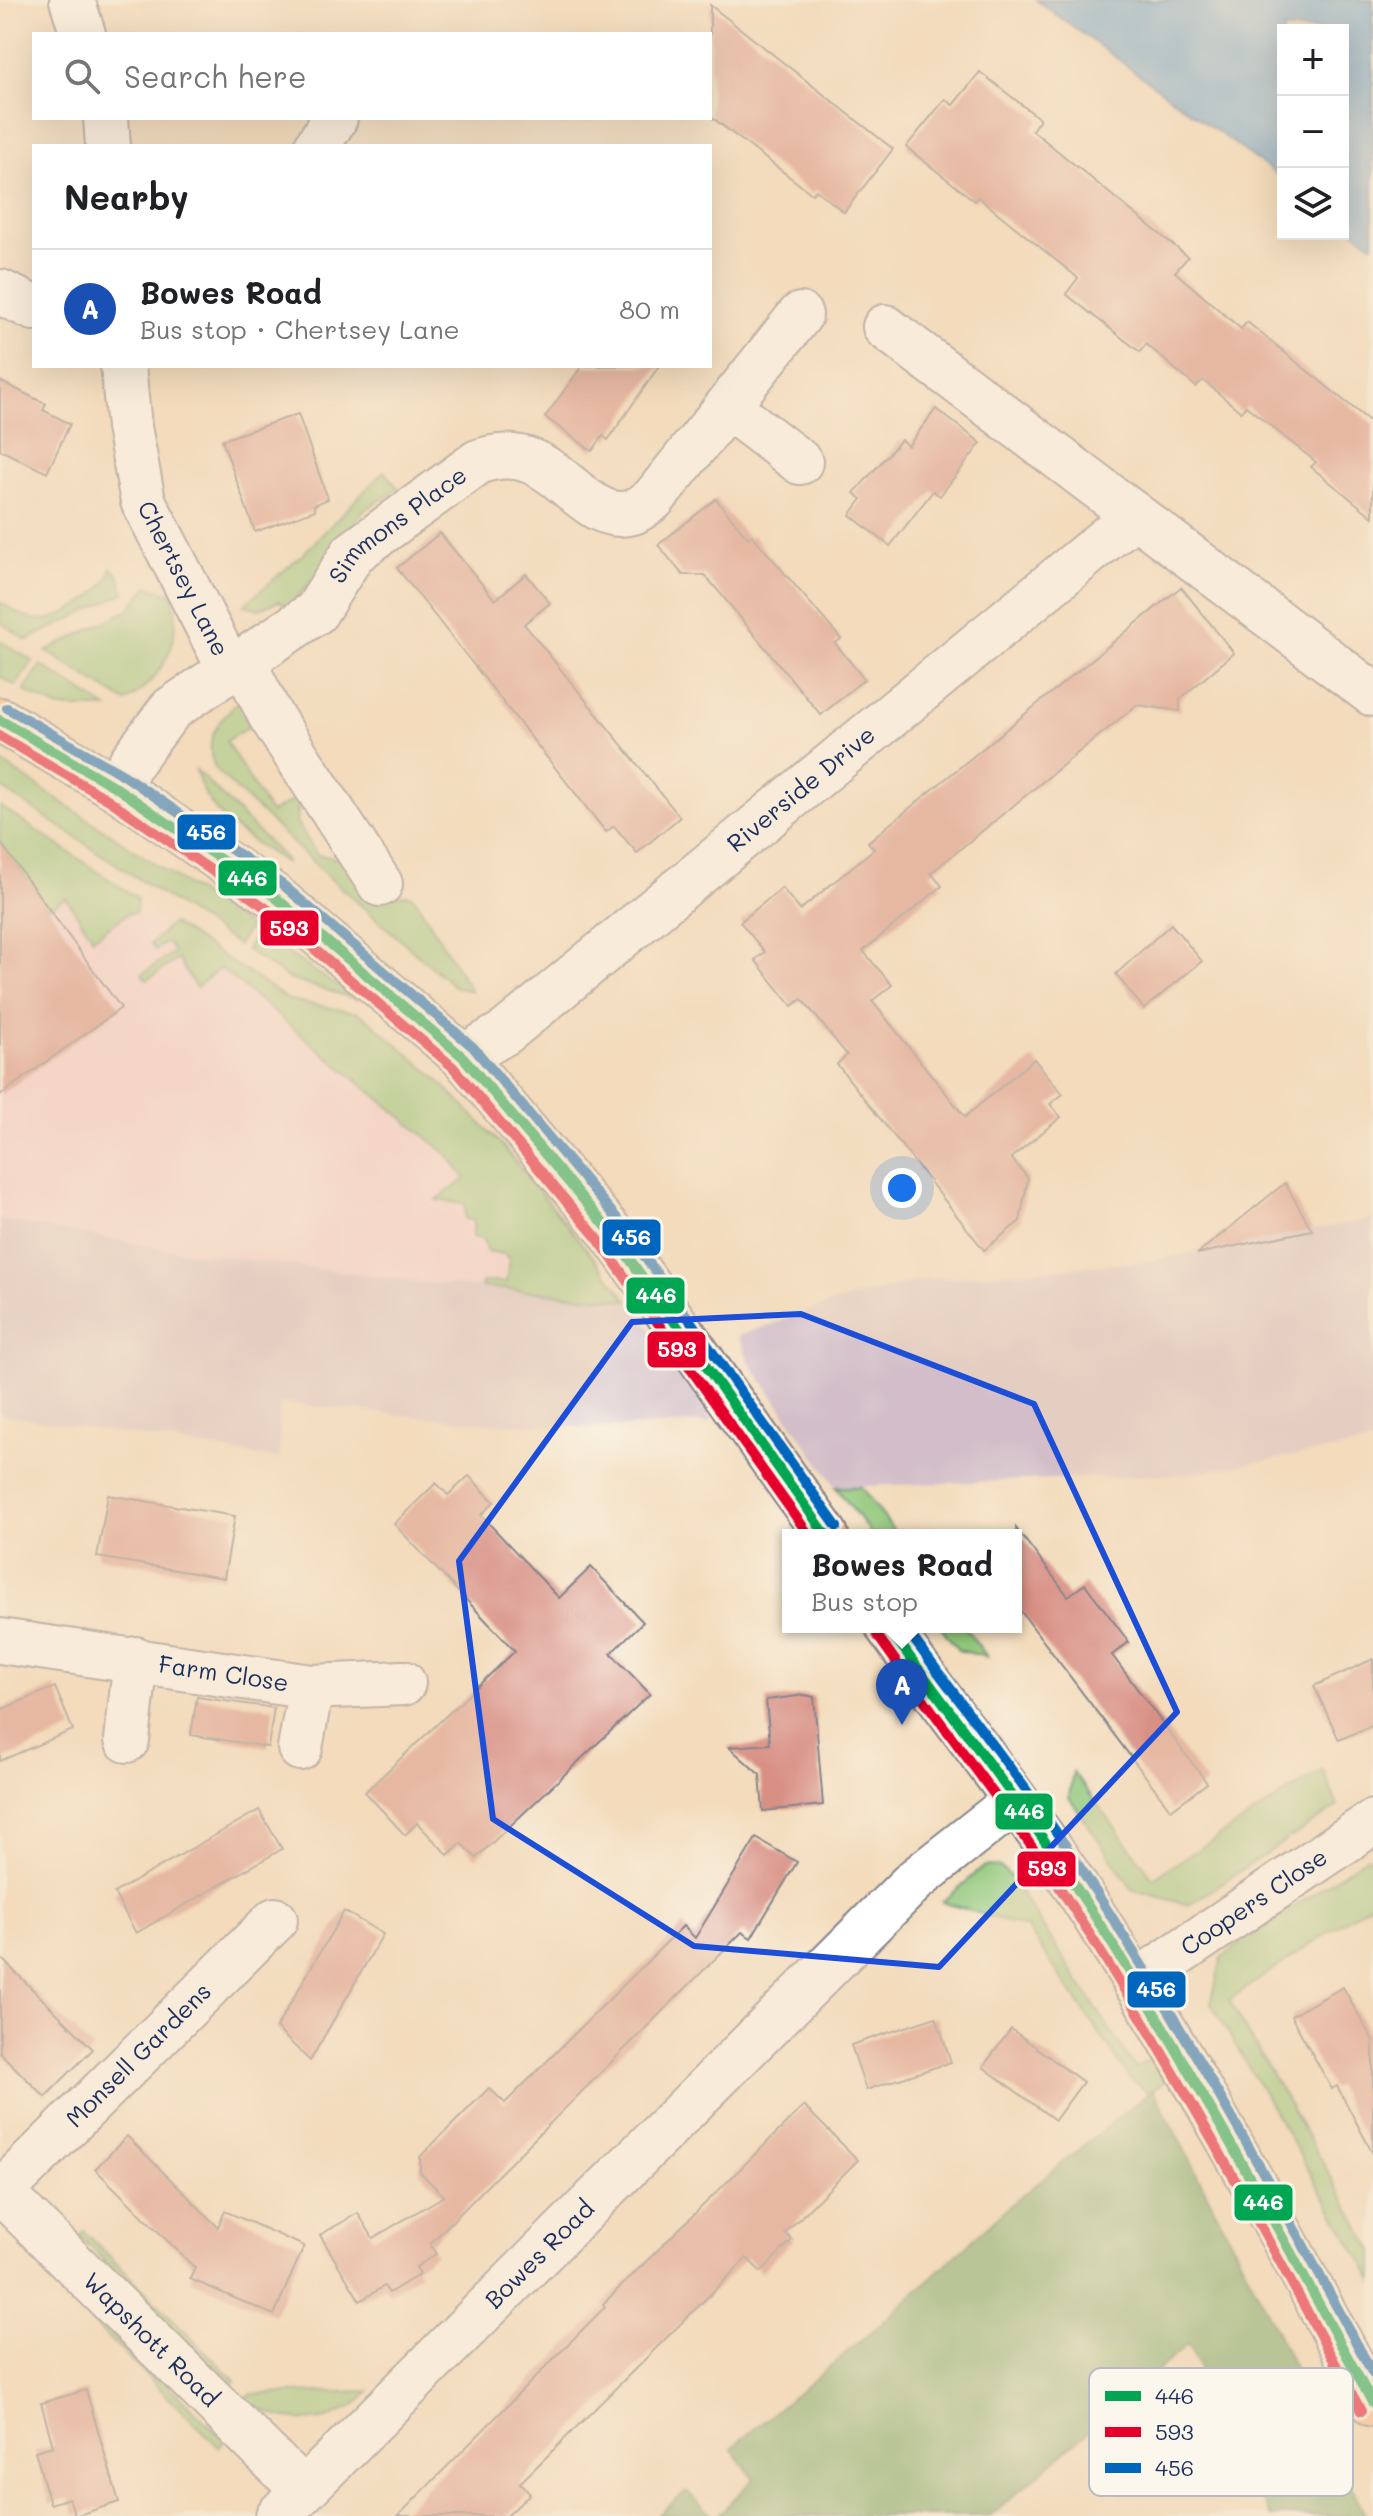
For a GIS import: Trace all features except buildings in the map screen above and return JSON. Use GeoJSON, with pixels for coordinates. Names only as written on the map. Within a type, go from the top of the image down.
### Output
{"type":"FeatureCollection","features":[{"type":"Feature","properties":{"kind":"main road"},"geometry":{"type":"LineString","coordinates":[[0,720],[117,788],[275,897],[463,1057],[609,1230],[822,1529]]}},
{"type":"Feature","properties":{"kind":"main road"},"geometry":{"type":"LineString","coordinates":[[892,1633],[1068,1876],[1135,1983],[1308,2283],[1373,2404]]}},
{"type":"Feature","properties":{"kind":"street"},"geometry":{"type":"LineString","coordinates":[[72,0],[82,32]]}},
{"type":"Feature","properties":{"kind":"street"},"geometry":{"type":"LineString","coordinates":[[106,120],[108,144]]}},
{"type":"Feature","properties":{"kind":"street"},"geometry":{"type":"LineString","coordinates":[[318,144],[334,120]]}},
{"type":"Feature","properties":{"kind":"street"},"geometry":{"type":"LineString","coordinates":[[0,292],[32,307]]}},
{"type":"Feature","properties":{"kind":"street","name":"Simmons Place"},"geometry":{"type":"LineString","coordinates":[[237,668],[316,612],[337,575],[373,535],[478,462],[499,454],[523,456],[593,506],[614,513],[632,512],[653,499],[800,315]]}},
{"type":"Feature","properties":{"kind":"street"},"geometry":{"type":"LineString","coordinates":[[885,327],[1373,694]]}},
{"type":"Feature","properties":{"kind":"street","name":"Chertsey Lane"},"geometry":{"type":"LineString","coordinates":[[123,368],[129,427],[143,501],[237,668],[380,884]]}},
{"type":"Feature","properties":{"kind":"street"},"geometry":{"type":"LineString","coordinates":[[728,407],[800,462]]}},
{"type":"Feature","properties":{"kind":"street","name":"Riverside Drive"},"geometry":{"type":"LineString","coordinates":[[463,1057],[519,1022],[1135,515]]}},
{"type":"Feature","properties":{"kind":"street","name":"Chertsey Lane"},"geometry":{"type":"LineString","coordinates":[[117,788],[131,762],[171,709],[237,668]]}},
{"type":"Feature","properties":{"kind":"street","name":"Farm Close"},"geometry":{"type":"LineString","coordinates":[[0,1641],[311,1687],[403,1683]]}},
{"type":"Feature","properties":{"kind":"street","name":"Farm Close"},"geometry":{"type":"LineString","coordinates":[[127,1740],[136,1659]]}},
{"type":"Feature","properties":{"kind":"street","name":"Farm Close"},"geometry":{"type":"LineString","coordinates":[[300,1748],[311,1687]]}},
{"type":"Feature","properties":{"kind":"street","name":"Bowes Road"},"geometry":{"type":"LineString","coordinates":[[291,2503],[914,1881],[1014,1802]]}},
{"type":"Feature","properties":{"kind":"street","name":"Coopers Close"},"geometry":{"type":"LineString","coordinates":[[1135,1983],[1367,1835]]}},
{"type":"Feature","properties":{"kind":"street","name":"Monsell Gardens"},"geometry":{"type":"LineString","coordinates":[[0,2191],[275,1920]]}},
{"type":"Feature","properties":{"kind":"street","name":"Wapshott Road"},"geometry":{"type":"LineString","coordinates":[[0,2191],[291,2503]]}},
{"type":"Feature","properties":{"kind":"highlighted area"},"geometry":{"type":"Polygon","coordinates":[[[801,1314],[1034,1404],[1177,1712],[939,1967],[694,1946],[493,1819],[459,1561],[632,1322],[801,1314]]]}},
{"type":"Feature","properties":{"kind":"shaded area"},"geometry":{"type":"Polygon","coordinates":[[[0,842],[48,907],[66,898],[129,913],[157,913],[172,923],[169,927],[449,1156],[553,1293],[429,1283],[179,1251],[0,1220],[0,842]]]}},
{"type":"Feature","properties":{"kind":"shaded area"},"geometry":{"type":"Polygon","coordinates":[[[1373,1219],[1373,1443],[1186,1474],[836,1487],[750,1363],[738,1336],[835,1302],[921,1280],[1141,1262],[1373,1219]]]}},
{"type":"Feature","properties":{"kind":"shaded area"},"geometry":{"type":"Polygon","coordinates":[[[0,1220],[179,1251],[429,1283],[628,1300],[677,1364],[712,1422],[607,1428],[486,1423],[280,1403],[280,1459],[0,1414],[0,1220]]]}},
{"type":"Feature","properties":{"kind":"green space"},"geometry":{"type":"Polygon","coordinates":[[[384,471],[399,489],[364,510],[317,576],[288,607],[279,601],[260,609],[244,605],[304,553],[384,471]]]}},
{"type":"Feature","properties":{"kind":"green space"},"geometry":{"type":"Polygon","coordinates":[[[111,568],[119,575],[124,593],[27,640],[0,622],[0,602],[24,616],[40,620],[72,610],[103,586],[111,568]]]}},
{"type":"Feature","properties":{"kind":"green space"},"geometry":{"type":"Polygon","coordinates":[[[148,586],[172,594],[175,611],[173,642],[168,656],[151,681],[126,702],[46,651],[127,611],[148,586]]]}},
{"type":"Feature","properties":{"kind":"green space"},"geometry":{"type":"Polygon","coordinates":[[[0,641],[33,661],[16,686],[0,677],[0,641]]]}},
{"type":"Feature","properties":{"kind":"green space"},"geometry":{"type":"Polygon","coordinates":[[[41,665],[107,708],[59,708],[24,691],[41,665]]]}},
{"type":"Feature","properties":{"kind":"green space"},"geometry":{"type":"Polygon","coordinates":[[[243,698],[250,726],[226,741],[270,813],[299,797],[297,823],[317,855],[345,859],[381,895],[410,895],[416,900],[471,991],[455,987],[333,881],[217,771],[211,750],[215,730],[243,698]]]}},
{"type":"Feature","properties":{"kind":"green space"},"geometry":{"type":"Polygon","coordinates":[[[0,761],[250,927],[238,945],[0,787],[0,761]]]}},
{"type":"Feature","properties":{"kind":"green space"},"geometry":{"type":"Polygon","coordinates":[[[196,770],[286,863],[219,814],[201,787],[196,770]]]}},
{"type":"Feature","properties":{"kind":"green space"},"geometry":{"type":"Polygon","coordinates":[[[0,806],[137,898],[136,913],[129,913],[93,938],[66,898],[48,908],[0,842],[0,806]]]}},
{"type":"Feature","properties":{"kind":"green space"},"geometry":{"type":"Polygon","coordinates":[[[172,923],[289,1000],[358,1013],[370,1021],[435,1077],[502,1145],[628,1300],[481,1287],[482,1282],[506,1282],[509,1259],[504,1254],[486,1251],[483,1239],[472,1237],[474,1221],[465,1219],[465,1204],[436,1200],[466,1179],[449,1156],[220,968],[196,988],[178,959],[147,980],[142,974],[174,952],[167,942],[155,950],[151,944],[172,923]]]}},
{"type":"Feature","properties":{"kind":"green space"},"geometry":{"type":"Polygon","coordinates":[[[256,932],[358,1000],[289,979],[246,950],[256,932]]]}},
{"type":"Feature","properties":{"kind":"green space"},"geometry":{"type":"Polygon","coordinates":[[[836,1487],[861,1487],[892,1529],[868,1529],[836,1487]]]}},
{"type":"Feature","properties":{"kind":"green space"},"geometry":{"type":"Polygon","coordinates":[[[945,1633],[969,1633],[987,1657],[958,1650],[945,1633]]]}},
{"type":"Feature","properties":{"kind":"green space"},"geometry":{"type":"Polygon","coordinates":[[[1323,1770],[1338,1806],[1189,1905],[1133,1890],[1069,1797],[1073,1772],[1153,1878],[1323,1770]]]}},
{"type":"Feature","properties":{"kind":"green space"},"geometry":{"type":"Polygon","coordinates":[[[1368,1856],[1373,1862],[1373,1902],[1229,2000],[1373,2250],[1373,2280],[1211,2003],[1222,1957],[1368,1856]]]}},
{"type":"Feature","properties":{"kind":"green space"},"geometry":{"type":"Polygon","coordinates":[[[985,1866],[1000,1867],[1009,1875],[1135,2068],[1150,2059],[1165,2081],[1149,2093],[1130,2078],[1027,1928],[942,1902],[985,1866]]]}},
{"type":"Feature","properties":{"kind":"green space"},"geometry":{"type":"Polygon","coordinates":[[[1153,2089],[1294,2368],[1200,2368],[1188,2344],[1161,2368],[1089,2368],[1089,2430],[991,2516],[717,2516],[754,2479],[731,2448],[880,2325],[1008,2207],[1153,2089]]]}},
{"type":"Feature","properties":{"kind":"green space"},"geometry":{"type":"Polygon","coordinates":[[[84,2231],[235,2381],[230,2386],[79,2236],[84,2231]]]}},
{"type":"Feature","properties":{"kind":"green space"},"geometry":{"type":"Polygon","coordinates":[[[98,2317],[225,2441],[219,2447],[92,2322],[98,2317]]]}},
{"type":"Feature","properties":{"kind":"green space"},"geometry":{"type":"Polygon","coordinates":[[[370,2391],[341,2412],[309,2420],[277,2416],[245,2399],[250,2394],[370,2391]]]}},
{"type":"Feature","properties":{"kind":"green space"},"geometry":{"type":"Polygon","coordinates":[[[1353,2489],[1366,2516],[1271,2516],[1261,2496],[1353,2496],[1353,2489]]]}},
{"type":"Feature","properties":{"kind":"green space"},"geometry":{"type":"Polygon","coordinates":[[[686,2491],[714,2516],[657,2516],[686,2491]]]}},
{"type":"Feature","properties":{"kind":"water"},"geometry":{"type":"Polygon","coordinates":[[[1036,0],[1373,0],[1373,245],[1349,227],[1349,24],[1277,24],[1277,175],[1036,0]]]}},
{"type":"Feature","properties":{"kind":"transit line","name":"456"},"geometry":{"type":"LineString","coordinates":[[7,708],[125,776],[283,885],[473,1047],[620,1222],[837,1527]]}},
{"type":"Feature","properties":{"kind":"transit line","name":"446"},"geometry":{"type":"LineString","coordinates":[[0,720],[117,788],[275,897],[463,1057],[609,1230],[822,1529]]}},
{"type":"Feature","properties":{"kind":"transit line","name":"593"},"geometry":{"type":"LineString","coordinates":[[0,736],[109,800],[266,908],[453,1067],[598,1239],[805,1529]]}},
{"type":"Feature","properties":{"kind":"transit line","name":"446"},"geometry":{"type":"LineString","coordinates":[[892,1633],[1026,1814],[1151,2006],[1373,2404]]}},
{"type":"Feature","properties":{"kind":"transit line","name":"456"},"geometry":{"type":"LineString","coordinates":[[909,1633],[1040,1809],[1122,1933],[1233,2120],[1373,2374]]}},
{"type":"Feature","properties":{"kind":"transit line","name":"593"},"geometry":{"type":"LineString","coordinates":[[877,1635],[1014,1821],[1099,1949],[1215,2145],[1338,2368]]}},
{"type":"Feature","properties":{"kind":"transit line","name":"593"},"geometry":{"type":"LineString","coordinates":[[1353,2396],[1361,2411]]}},
{"type":"Feature","properties":{"kind":"place","name":"Bowes Road"},"geometry":{"type":"Point","coordinates":[902,1725]}}]}
